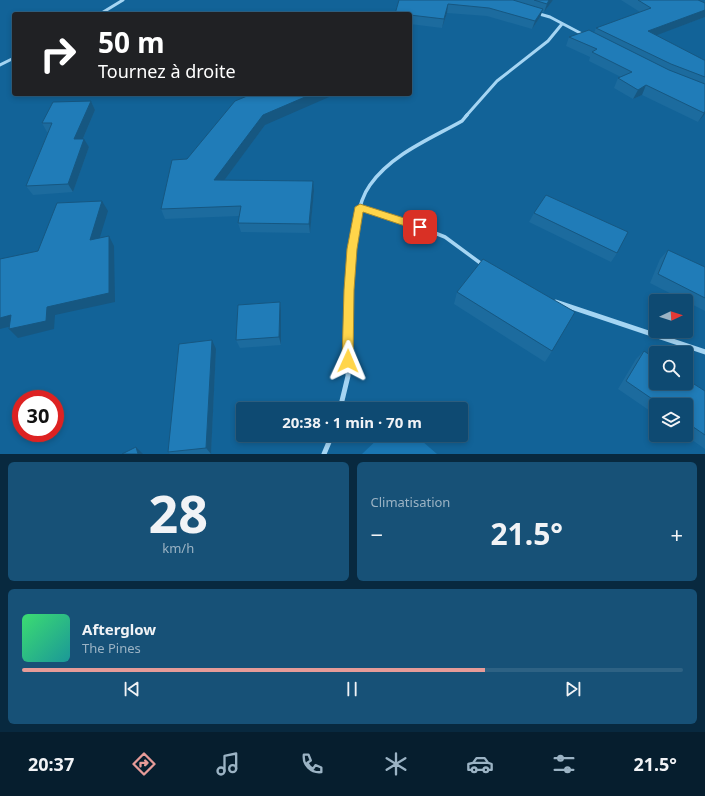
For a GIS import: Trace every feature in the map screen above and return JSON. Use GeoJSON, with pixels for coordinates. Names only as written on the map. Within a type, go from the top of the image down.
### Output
{"type":"FeatureCollection","features":[{"type":"Feature","properties":{"kind":"street"},"geometry":{"type":"LineString","coordinates":[[103,12],[123,0]]}},
{"type":"Feature","properties":{"kind":"street"},"geometry":{"type":"LineString","coordinates":[[533,12],[550,18],[590,38]]}},
{"type":"Feature","properties":{"kind":"street"},"geometry":{"type":"LineString","coordinates":[[342,402],[348,376],[349,290],[352,249],[360,207],[369,186],[384,168],[401,155],[462,121],[497,81],[548,41],[562,24]]}},
{"type":"Feature","properties":{"kind":"street"},"geometry":{"type":"LineString","coordinates":[[0,65],[12,59]]}},
{"type":"Feature","properties":{"kind":"street"},"geometry":{"type":"LineString","coordinates":[[360,207],[407,222],[445,237],[491,271]]}},
{"type":"Feature","properties":{"kind":"street"},"geometry":{"type":"LineString","coordinates":[[549,300],[705,352]]}},
{"type":"Feature","properties":{"kind":"street"},"geometry":{"type":"LineString","coordinates":[[324,454],[329,442]]}},
{"type":"Feature","properties":{"kind":"shaded area"},"geometry":{"type":"Polygon","coordinates":[[[375,442],[423,442],[437,454],[362,454],[375,442]]]}},
{"type":"Feature","properties":{"kind":"building"},"geometry":{"type":"Polygon","coordinates":[[[399,0],[513,0],[543,9],[535,21],[489,8],[448,4],[444,19],[412,15],[412,12],[396,12],[399,0]]]}},
{"type":"Feature","properties":{"kind":"building"},"geometry":{"type":"Polygon","coordinates":[[[534,0],[549,0],[547,4],[534,0]]]}},
{"type":"Feature","properties":{"kind":"building"},"geometry":{"type":"Polygon","coordinates":[[[638,0],[698,0],[705,3],[705,10],[648,31],[705,60],[705,77],[671,64],[596,28],[651,8],[638,0]]]}},
{"type":"Feature","properties":{"kind":"building"},"geometry":{"type":"Polygon","coordinates":[[[589,30],[669,70],[705,84],[704,113],[646,85],[638,90],[618,78],[632,72],[592,52],[597,49],[569,37],[589,30]]]}},
{"type":"Feature","properties":{"kind":"building"},"geometry":{"type":"Polygon","coordinates":[[[247,96],[307,96],[263,115],[214,180],[313,181],[309,224],[238,223],[241,206],[161,209],[172,160],[187,159],[235,101],[247,96]]]}},
{"type":"Feature","properties":{"kind":"building"},"geometry":{"type":"Polygon","coordinates":[[[91,101],[74,139],[84,139],[68,184],[26,186],[52,123],[42,123],[53,102],[91,101]]]}},
{"type":"Feature","properties":{"kind":"building"},"geometry":{"type":"Polygon","coordinates":[[[546,195],[628,232],[617,253],[534,213],[546,195]]]}},
{"type":"Feature","properties":{"kind":"building"},"geometry":{"type":"Polygon","coordinates":[[[102,201],[90,240],[109,236],[109,293],[47,307],[46,321],[9,329],[11,315],[0,318],[0,259],[38,251],[57,203],[102,201]]]}},
{"type":"Feature","properties":{"kind":"building"},"geometry":{"type":"Polygon","coordinates":[[[668,250],[705,267],[705,298],[658,274],[668,250]]]}},
{"type":"Feature","properties":{"kind":"building"},"geometry":{"type":"Polygon","coordinates":[[[483,259],[575,312],[552,351],[457,292],[483,259]]]}},
{"type":"Feature","properties":{"kind":"building"},"geometry":{"type":"Polygon","coordinates":[[[280,302],[279,337],[236,340],[238,305],[280,302]]]}},
{"type":"Feature","properties":{"kind":"building"},"geometry":{"type":"Polygon","coordinates":[[[212,340],[206,448],[168,452],[179,344],[212,340]]]}},
{"type":"Feature","properties":{"kind":"building"},"geometry":{"type":"Polygon","coordinates":[[[644,351],[649,354],[649,390],[693,390],[693,383],[705,391],[705,435],[693,427],[693,398],[651,398],[626,381],[644,351]]]}},
{"type":"Feature","properties":{"kind":"building"},"geometry":{"type":"Polygon","coordinates":[[[136,447],[138,454],[122,454],[136,447]]]}},
{"type":"Feature","properties":{"kind":"route"},"geometry":{"type":"LineString","coordinates":[[348,361],[349,290],[352,249],[360,207],[420,227]]}}]}
